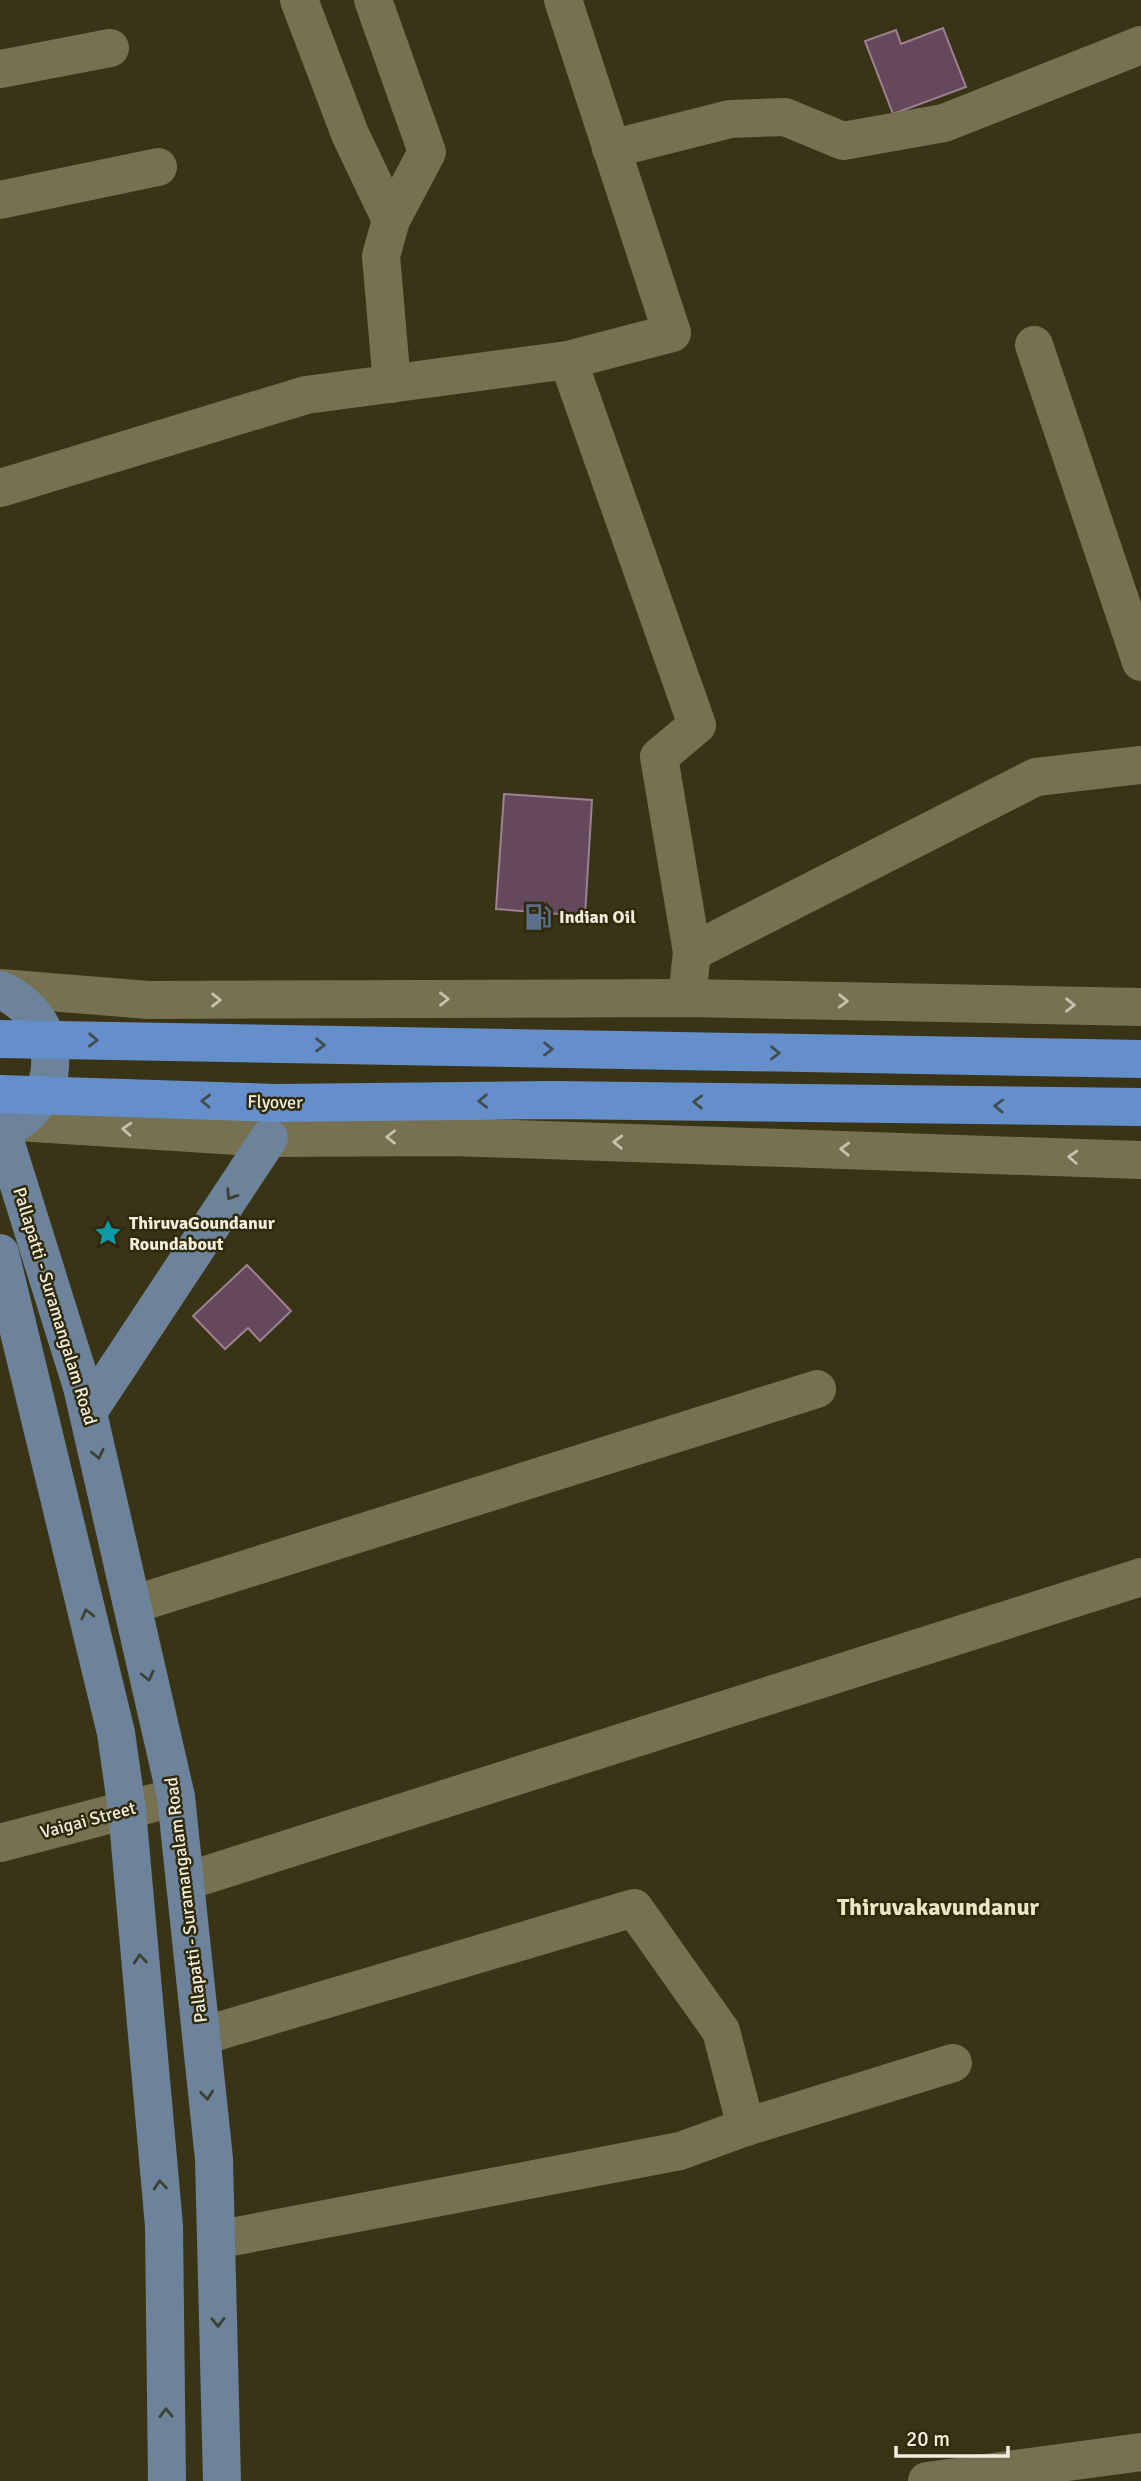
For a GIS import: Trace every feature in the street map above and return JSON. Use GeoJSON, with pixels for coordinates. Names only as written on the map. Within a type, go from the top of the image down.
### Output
{"type":"FeatureCollection","features":[{"type":"Feature","properties":{"kind":"highway"},"geometry":{"type":"LineString","coordinates":[[0,1039],[1141,1059]]}},
{"type":"Feature","properties":{"kind":"highway","name":"Flyover"},"geometry":{"type":"LineString","coordinates":[[5,1120],[276,1103],[551,1100],[1141,1107]]}},
{"type":"Feature","properties":{"kind":"main road"},"geometry":{"type":"LineString","coordinates":[[0,989],[16,997],[31,1010],[43,1028],[50,1048],[50,1069],[44,1090],[34,1107],[5,1120]]}},
{"type":"Feature","properties":{"kind":"main road","name":"Pallapatti - Suramangalam Road"},"geometry":{"type":"LineString","coordinates":[[5,1120],[82,1387],[176,1797],[187,1881],[214,2160],[222,2481]]}},
{"type":"Feature","properties":{"kind":"main road"},"geometry":{"type":"LineString","coordinates":[[88,1412],[268,1138]]}},
{"type":"Feature","properties":{"kind":"main road"},"geometry":{"type":"LineString","coordinates":[[0,1253],[116,1733],[127,1810],[164,2226],[167,2481]]}},
{"type":"Feature","properties":{"kind":"street"},"geometry":{"type":"LineString","coordinates":[[299,0],[350,134],[391,220]]}},
{"type":"Feature","properties":{"kind":"street"},"geometry":{"type":"LineString","coordinates":[[373,0],[427,152],[391,220],[381,256],[392,384]]}},
{"type":"Feature","properties":{"kind":"street"},"geometry":{"type":"LineString","coordinates":[[0,488],[306,395],[568,360],[672,333],[562,0]]}},
{"type":"Feature","properties":{"kind":"street"},"geometry":{"type":"LineString","coordinates":[[611,149],[730,119],[785,117],[843,141],[944,123],[1141,45]]}},
{"type":"Feature","properties":{"kind":"street"},"geometry":{"type":"LineString","coordinates":[[0,69],[110,48]]}},
{"type":"Feature","properties":{"kind":"street"},"geometry":{"type":"LineString","coordinates":[[0,200],[158,167]]}},
{"type":"Feature","properties":{"kind":"street"},"geometry":{"type":"LineString","coordinates":[[1034,345],[1141,662]]}},
{"type":"Feature","properties":{"kind":"street"},"geometry":{"type":"LineString","coordinates":[[568,360],[697,725],[659,757],[692,952],[687,998]]}},
{"type":"Feature","properties":{"kind":"street"},"geometry":{"type":"LineString","coordinates":[[692,952],[1036,777],[1141,765]]}},
{"type":"Feature","properties":{"kind":"street"},"geometry":{"type":"LineString","coordinates":[[0,989],[148,1000],[687,998],[1141,1007]]}},
{"type":"Feature","properties":{"kind":"street"},"geometry":{"type":"LineString","coordinates":[[5,1120],[268,1138],[453,1137],[1141,1160]]}},
{"type":"Feature","properties":{"kind":"street"},"geometry":{"type":"LineString","coordinates":[[132,1605],[817,1389]]}},
{"type":"Feature","properties":{"kind":"street"},"geometry":{"type":"LineString","coordinates":[[187,1881],[1141,1577]]}},
{"type":"Feature","properties":{"kind":"street","name":"Vaigai Street"},"geometry":{"type":"LineString","coordinates":[[0,1843],[176,1797]]}},
{"type":"Feature","properties":{"kind":"street"},"geometry":{"type":"LineString","coordinates":[[202,2036],[634,1908],[721,2031],[746,2127]]}},
{"type":"Feature","properties":{"kind":"street"},"geometry":{"type":"LineString","coordinates":[[216,2240],[680,2151],[746,2127],[953,2063]]}},
{"type":"Feature","properties":{"kind":"street"},"geometry":{"type":"LineString","coordinates":[[927,2481],[1107,2469],[1141,2452]]}},
{"type":"Feature","properties":{"kind":"building"},"geometry":{"type":"Polygon","coordinates":[[[943,28],[966,87],[893,114],[865,41],[896,30],[901,44],[943,28]]]}},
{"type":"Feature","properties":{"kind":"building"},"geometry":{"type":"Polygon","coordinates":[[[504,794],[592,800],[585,916],[496,909],[504,794]]]}},
{"type":"Feature","properties":{"kind":"building"},"geometry":{"type":"Polygon","coordinates":[[[247,1265],[291,1311],[260,1341],[248,1328],[225,1349],[193,1316],[247,1265]]]}},
{"type":"Feature","properties":{"kind":"place","name":"Indian Oil"},"geometry":{"type":"Point","coordinates":[538,917]}},
{"type":"Feature","properties":{"kind":"place","name":"ThiruvaGoundanur Roundabout"},"geometry":{"type":"Point","coordinates":[108,1233]}},
{"type":"Feature","properties":{"kind":"district","name":"Thiruvakavundanur"},"geometry":{"type":"Point","coordinates":[938,1907]}}]}
